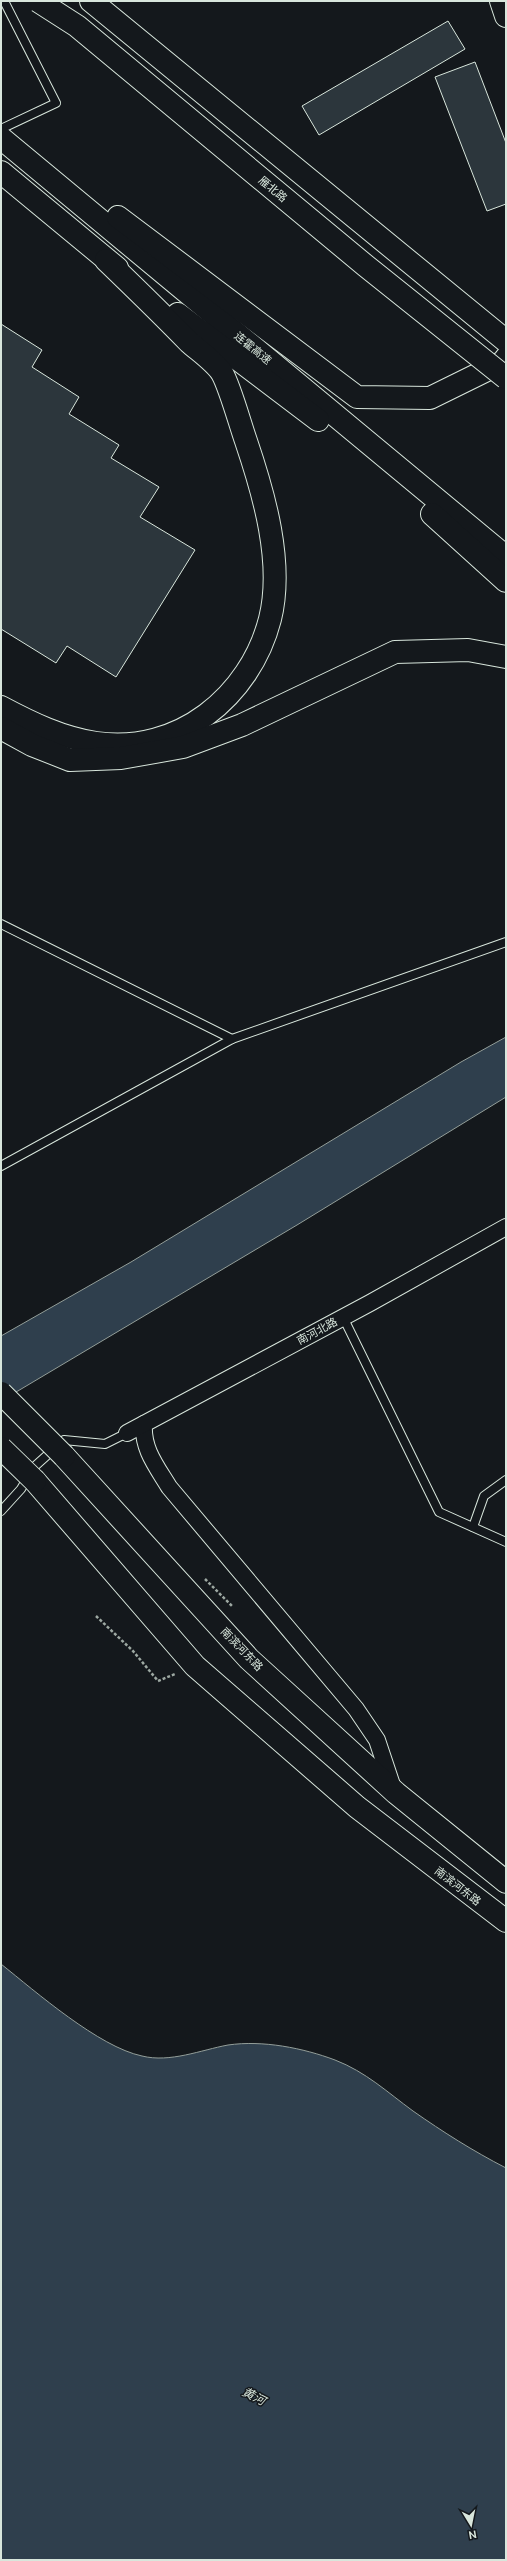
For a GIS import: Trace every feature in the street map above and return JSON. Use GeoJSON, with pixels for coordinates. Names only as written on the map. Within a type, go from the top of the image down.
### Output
{"type":"FeatureCollection","features":[{"type":"Feature","properties":{"kind":"main road","name":"雁北路"},"geometry":{"type":"LineString","coordinates":[[38,1],[76,26],[366,266],[506,378]]}},
{"type":"Feature","properties":{"kind":"main road"},"geometry":{"type":"LineString","coordinates":[[91,1],[506,341]]}},
{"type":"Feature","properties":{"kind":"main road"},"geometry":{"type":"LineString","coordinates":[[501,1],[506,16]]}},
{"type":"Feature","properties":{"kind":"main road"},"geometry":{"type":"LineString","coordinates":[[1,130],[131,236],[357,397],[430,398],[503,362],[506,358]]}},
{"type":"Feature","properties":{"kind":"main road","name":"连霍高速"},"geometry":{"type":"LineString","coordinates":[[1,138],[131,236],[506,556]]}},
{"type":"Feature","properties":{"kind":"main road","name":"连霍高速"},"geometry":{"type":"LineString","coordinates":[[1,172],[106,260],[383,469],[506,581]]}},
{"type":"Feature","properties":{"kind":"main road"},"geometry":{"type":"LineString","coordinates":[[1,707],[56,733],[96,743],[135,744],[164,736],[194,725],[226,698],[253,663],[270,618],[274,573],[269,526],[255,469],[222,373],[106,260]]}},
{"type":"Feature","properties":{"kind":"main road"},"geometry":{"type":"LineString","coordinates":[[1,728],[32,745],[70,760],[121,758],[183,747],[242,725],[395,652],[468,650],[506,657]]}},
{"type":"Feature","properties":{"kind":"main road","name":"南滨河东路"},"geometry":{"type":"LineString","coordinates":[[1,1393],[64,1456],[249,1659],[396,1793],[506,1882]]}},
{"type":"Feature","properties":{"kind":"main road","name":"南滨河东路"},"geometry":{"type":"LineString","coordinates":[[1,1448],[35,1481],[195,1666],[357,1807],[506,1921]]}},
{"type":"Feature","properties":{"kind":"street","name":"南河北路"},"geometry":{"type":"LineString","coordinates":[[127,1433],[343,1317],[506,1227]]}},
{"type":"Feature","properties":{"kind":"street"},"geometry":{"type":"LineString","coordinates":[[144,1424],[143,1438],[148,1452],[170,1486],[356,1709],[377,1740],[385,1768],[396,1793]]}},
{"type":"Feature","properties":{"kind":"lane"},"geometry":{"type":"LineString","coordinates":[[1,130],[56,103],[4,1]]}},
{"type":"Feature","properties":{"kind":"lane"},"geometry":{"type":"LineString","coordinates":[[1,924],[232,1039]]}},
{"type":"Feature","properties":{"kind":"lane"},"geometry":{"type":"LineString","coordinates":[[1,1166],[232,1039],[506,942]]}},
{"type":"Feature","properties":{"kind":"lane"},"geometry":{"type":"LineString","coordinates":[[343,1317],[439,1512],[506,1542]]}},
{"type":"Feature","properties":{"kind":"lane"},"geometry":{"type":"LineString","coordinates":[[1,1511],[20,1489],[34,1467],[64,1440],[105,1444],[127,1433]]}},
{"type":"Feature","properties":{"kind":"lane"},"geometry":{"type":"LineString","coordinates":[[473,1527],[484,1496],[506,1480]]}},
{"type":"Feature","properties":{"kind":"path"},"geometry":{"type":"LineString","coordinates":[[199,1573],[233,1607]]}},
{"type":"Feature","properties":{"kind":"path"},"geometry":{"type":"LineString","coordinates":[[96,1616],[134,1651],[158,1681]]}},
{"type":"Feature","properties":{"kind":"water"},"geometry":{"type":"Polygon","coordinates":[[[506,1037],[506,1097],[297,1225],[1,1401],[1,1336],[131,1262],[461,1062],[506,1037]]]}},
{"type":"Feature","properties":{"kind":"water","name":"黄河"},"geometry":{"type":"Polygon","coordinates":[[[1,1964],[68,2017],[107,2042],[125,2051],[142,2056],[153,2058],[174,2057],[228,2045],[269,2044],[310,2052],[335,2060],[357,2070],[413,2111],[470,2148],[506,2168],[506,2560],[1,2560],[1,1964]]]}},
{"type":"Feature","properties":{"kind":"building"},"geometry":{"type":"Polygon","coordinates":[[[448,21],[465,49],[319,135],[302,106],[448,21]]]}},
{"type":"Feature","properties":{"kind":"building"},"geometry":{"type":"Polygon","coordinates":[[[475,62],[506,143],[506,204],[487,211],[435,77],[475,62]]]}},
{"type":"Feature","properties":{"kind":"building"},"geometry":{"type":"Polygon","coordinates":[[[1,324],[42,350],[32,367],[79,397],[69,414],[119,445],[111,458],[159,487],[140,517],[195,550],[116,677],[67,646],[56,663],[1,629],[1,324]]]}}]}
